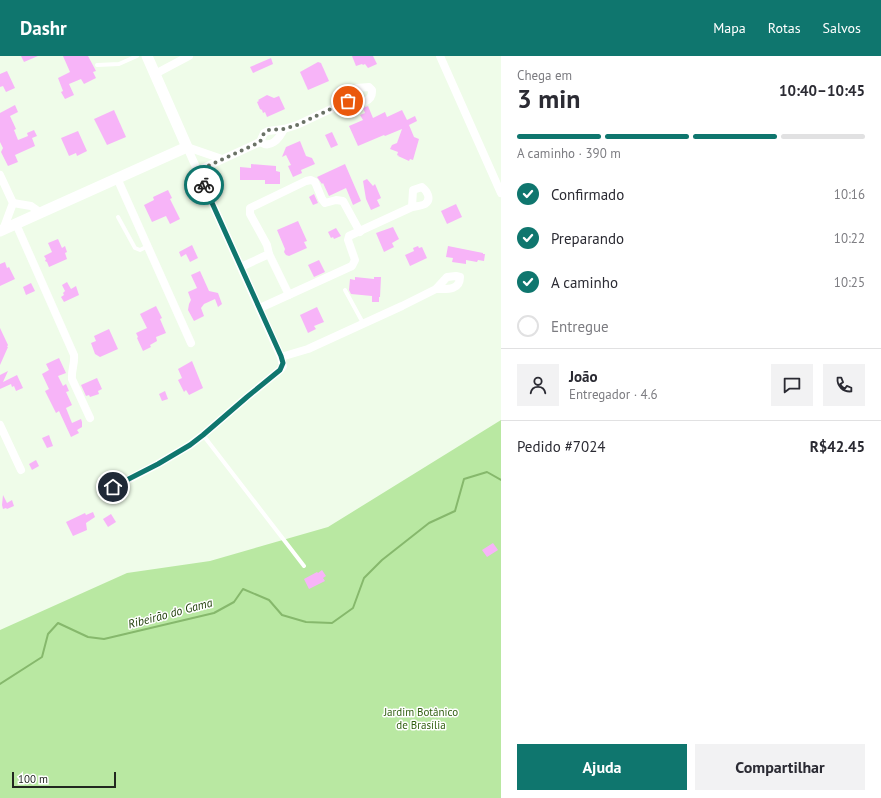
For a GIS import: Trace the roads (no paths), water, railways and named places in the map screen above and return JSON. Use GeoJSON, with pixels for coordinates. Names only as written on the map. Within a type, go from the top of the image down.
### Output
{"type":"FeatureCollection","features":[{"type":"Feature","properties":{"kind":"street"},"geometry":{"type":"LineString","coordinates":[[103,493],[158,464],[203,435],[280,370],[283,363],[260,308],[197,171],[147,56]]}},
{"type":"Feature","properties":{"kind":"street"},"geometry":{"type":"LineString","coordinates":[[155,74],[189,56]]}},
{"type":"Feature","properties":{"kind":"street"},"geometry":{"type":"LineString","coordinates":[[440,56],[501,193]]}},
{"type":"Feature","properties":{"kind":"street"},"geometry":{"type":"LineString","coordinates":[[197,171],[260,142],[264,133],[268,130],[284,129],[297,125],[348,101]]}},
{"type":"Feature","properties":{"kind":"street"},"geometry":{"type":"LineString","coordinates":[[260,142],[264,145],[274,143],[280,138],[284,129]]}},
{"type":"Feature","properties":{"kind":"street"},"geometry":{"type":"LineString","coordinates":[[1,230],[187,146],[222,159]]}},
{"type":"Feature","properties":{"kind":"street"},"geometry":{"type":"LineString","coordinates":[[0,175],[13,203],[1,230]]}},
{"type":"Feature","properties":{"kind":"street"},"geometry":{"type":"LineString","coordinates":[[117,178],[191,342]]}},
{"type":"Feature","properties":{"kind":"street"},"geometry":{"type":"LineString","coordinates":[[289,295],[269,254],[267,245],[250,214],[250,208],[311,180],[315,182],[325,203],[336,200],[343,201],[360,232]]}},
{"type":"Feature","properties":{"kind":"street"},"geometry":{"type":"LineString","coordinates":[[13,203],[31,206],[41,213]]}},
{"type":"Feature","properties":{"kind":"street"},"geometry":{"type":"LineString","coordinates":[[260,308],[352,266],[355,260],[348,238],[412,207]]}},
{"type":"Feature","properties":{"kind":"street"},"geometry":{"type":"LineString","coordinates":[[16,224],[74,355],[75,362],[72,379],[90,418]]}},
{"type":"Feature","properties":{"kind":"street"},"geometry":{"type":"LineString","coordinates":[[241,267],[269,254]]}},
{"type":"Feature","properties":{"kind":"street"},"geometry":{"type":"LineString","coordinates":[[281,356],[308,349],[436,289]]}},
{"type":"Feature","properties":{"kind":"street"},"geometry":{"type":"LineString","coordinates":[[0,424],[21,470]]}},
{"type":"Feature","properties":{"kind":"lane"},"geometry":{"type":"LineString","coordinates":[[96,65],[119,64],[137,56]]}},
{"type":"Feature","properties":{"kind":"lane"},"geometry":{"type":"LineString","coordinates":[[118,216],[135,248],[140,250],[148,246]]}},
{"type":"Feature","properties":{"kind":"lane"},"geometry":{"type":"LineString","coordinates":[[345,290],[363,323]]}},
{"type":"Feature","properties":{"kind":"lane"},"geometry":{"type":"LineString","coordinates":[[203,435],[304,566]]}},
{"type":"Feature","properties":{"kind":"waterway","name":"Ribeirão do Gama"},"geometry":{"type":"LineString","coordinates":[[0,684],[42,657],[48,634],[58,623],[88,637],[104,639],[214,613],[234,602],[243,589],[269,600],[282,615],[306,622],[332,623],[353,608],[364,578],[382,560],[429,523],[455,511],[464,479],[487,472],[501,480]]}},
{"type":"Feature","properties":{"kind":"park label","name":"Jardim Botânico de Brasília"},"geometry":{"type":"Point","coordinates":[421,718]}}]}
